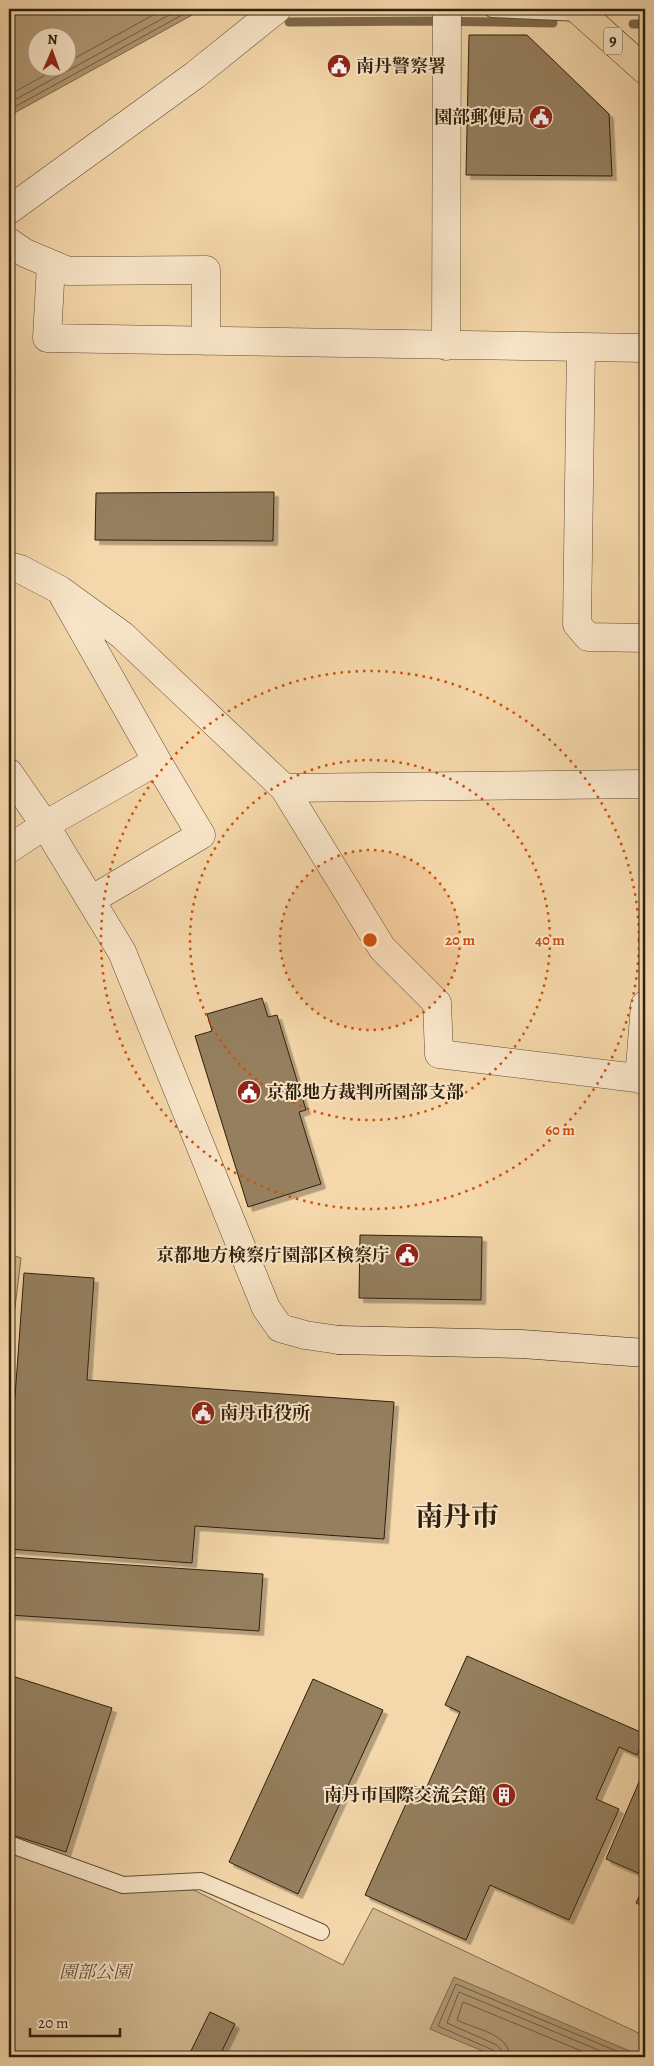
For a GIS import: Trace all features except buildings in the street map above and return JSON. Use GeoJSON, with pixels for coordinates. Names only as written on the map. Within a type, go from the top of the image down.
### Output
{"type":"FeatureCollection","features":[{"type":"Feature","properties":{"kind":"highway","name":"9"},"geometry":{"type":"LineString","coordinates":[[580,11],[645,70]]}},
{"type":"Feature","properties":{"kind":"street"},"geometry":{"type":"LineString","coordinates":[[9,210],[195,75],[277,9]]}},
{"type":"Feature","properties":{"kind":"street"},"geometry":{"type":"LineString","coordinates":[[446,346],[447,9]]}},
{"type":"Feature","properties":{"kind":"street"},"geometry":{"type":"LineString","coordinates":[[9,242],[25,253],[68,271],[206,270],[206,341]]}},
{"type":"Feature","properties":{"kind":"street"},"geometry":{"type":"LineString","coordinates":[[51,264],[47,338],[645,348]]}},
{"type":"Feature","properties":{"kind":"street"},"geometry":{"type":"LineString","coordinates":[[581,347],[577,624],[588,637],[645,638]]}},
{"type":"Feature","properties":{"kind":"street"},"geometry":{"type":"LineString","coordinates":[[9,566],[20,569],[60,590],[122,634],[284,788],[382,948],[437,1004],[439,1054],[642,1079],[645,1005]]}},
{"type":"Feature","properties":{"kind":"street"},"geometry":{"type":"LineString","coordinates":[[60,590],[201,835],[91,900]]}},
{"type":"Feature","properties":{"kind":"street"},"geometry":{"type":"LineString","coordinates":[[9,849],[45,825],[157,761]]}},
{"type":"Feature","properties":{"kind":"street"},"geometry":{"type":"LineString","coordinates":[[9,773],[45,825],[122,952],[266,1308],[280,1328],[305,1335],[339,1340],[522,1344],[645,1353]]}},
{"type":"Feature","properties":{"kind":"street"},"geometry":{"type":"LineString","coordinates":[[284,788],[645,784]]}},
{"type":"Feature","properties":{"kind":"lane"},"geometry":{"type":"LineString","coordinates":[[492,9],[580,11]]}},
{"type":"Feature","properties":{"kind":"lane"},"geometry":{"type":"LineString","coordinates":[[9,1844],[123,1885],[201,1880],[321,1932]]}},
{"type":"Feature","properties":{"kind":"green space"},"geometry":{"type":"Polygon","coordinates":[[[9,1254],[21,1258],[12,1332],[9,1332],[9,1254]]]}},
{"type":"Feature","properties":{"kind":"green space","name":"園部公園"},"geometry":{"type":"Polygon","coordinates":[[[9,1853],[114,1889],[194,1890],[343,1965],[373,1908],[645,2036],[645,2057],[9,2057],[9,1853]]]}},
{"type":"Feature","properties":{"kind":"water"},"geometry":{"type":"Polygon","coordinates":[[[9,9],[203,9],[78,78],[78,28],[28,28],[28,78],[78,78],[9,116],[9,9]]]}},
{"type":"Feature","properties":{"kind":"water"},"geometry":{"type":"Polygon","coordinates":[[[454,1977],[644,2057],[497,2057],[430,2029],[454,1977]]]}},
{"type":"Feature","properties":{"kind":"waterway"},"geometry":{"type":"LineString","coordinates":[[289,22],[429,21],[553,23]]}},
{"type":"Feature","properties":{"kind":"waterway"},"geometry":{"type":"LineString","coordinates":[[633,24],[645,24]]}},
{"type":"Feature","properties":{"kind":"place","name":"南丹警察署"},"geometry":{"type":"Point","coordinates":[339,66]}},
{"type":"Feature","properties":{"kind":"place","name":"園部郵便局"},"geometry":{"type":"Point","coordinates":[541,117]}},
{"type":"Feature","properties":{"kind":"place","name":"京都地方裁判所園部支部"},"geometry":{"type":"Point","coordinates":[249,1092]}},
{"type":"Feature","properties":{"kind":"place","name":"京都地方検察庁園部区検察庁"},"geometry":{"type":"Point","coordinates":[407,1255]}},
{"type":"Feature","properties":{"kind":"place","name":"南丹市役所"},"geometry":{"type":"Point","coordinates":[203,1413]}},
{"type":"Feature","properties":{"kind":"place","name":"南丹市国際交流会館"},"geometry":{"type":"Point","coordinates":[504,1795]}},
{"type":"Feature","properties":{"kind":"district","name":"南丹市"},"geometry":{"type":"Point","coordinates":[457,1517]}}]}
